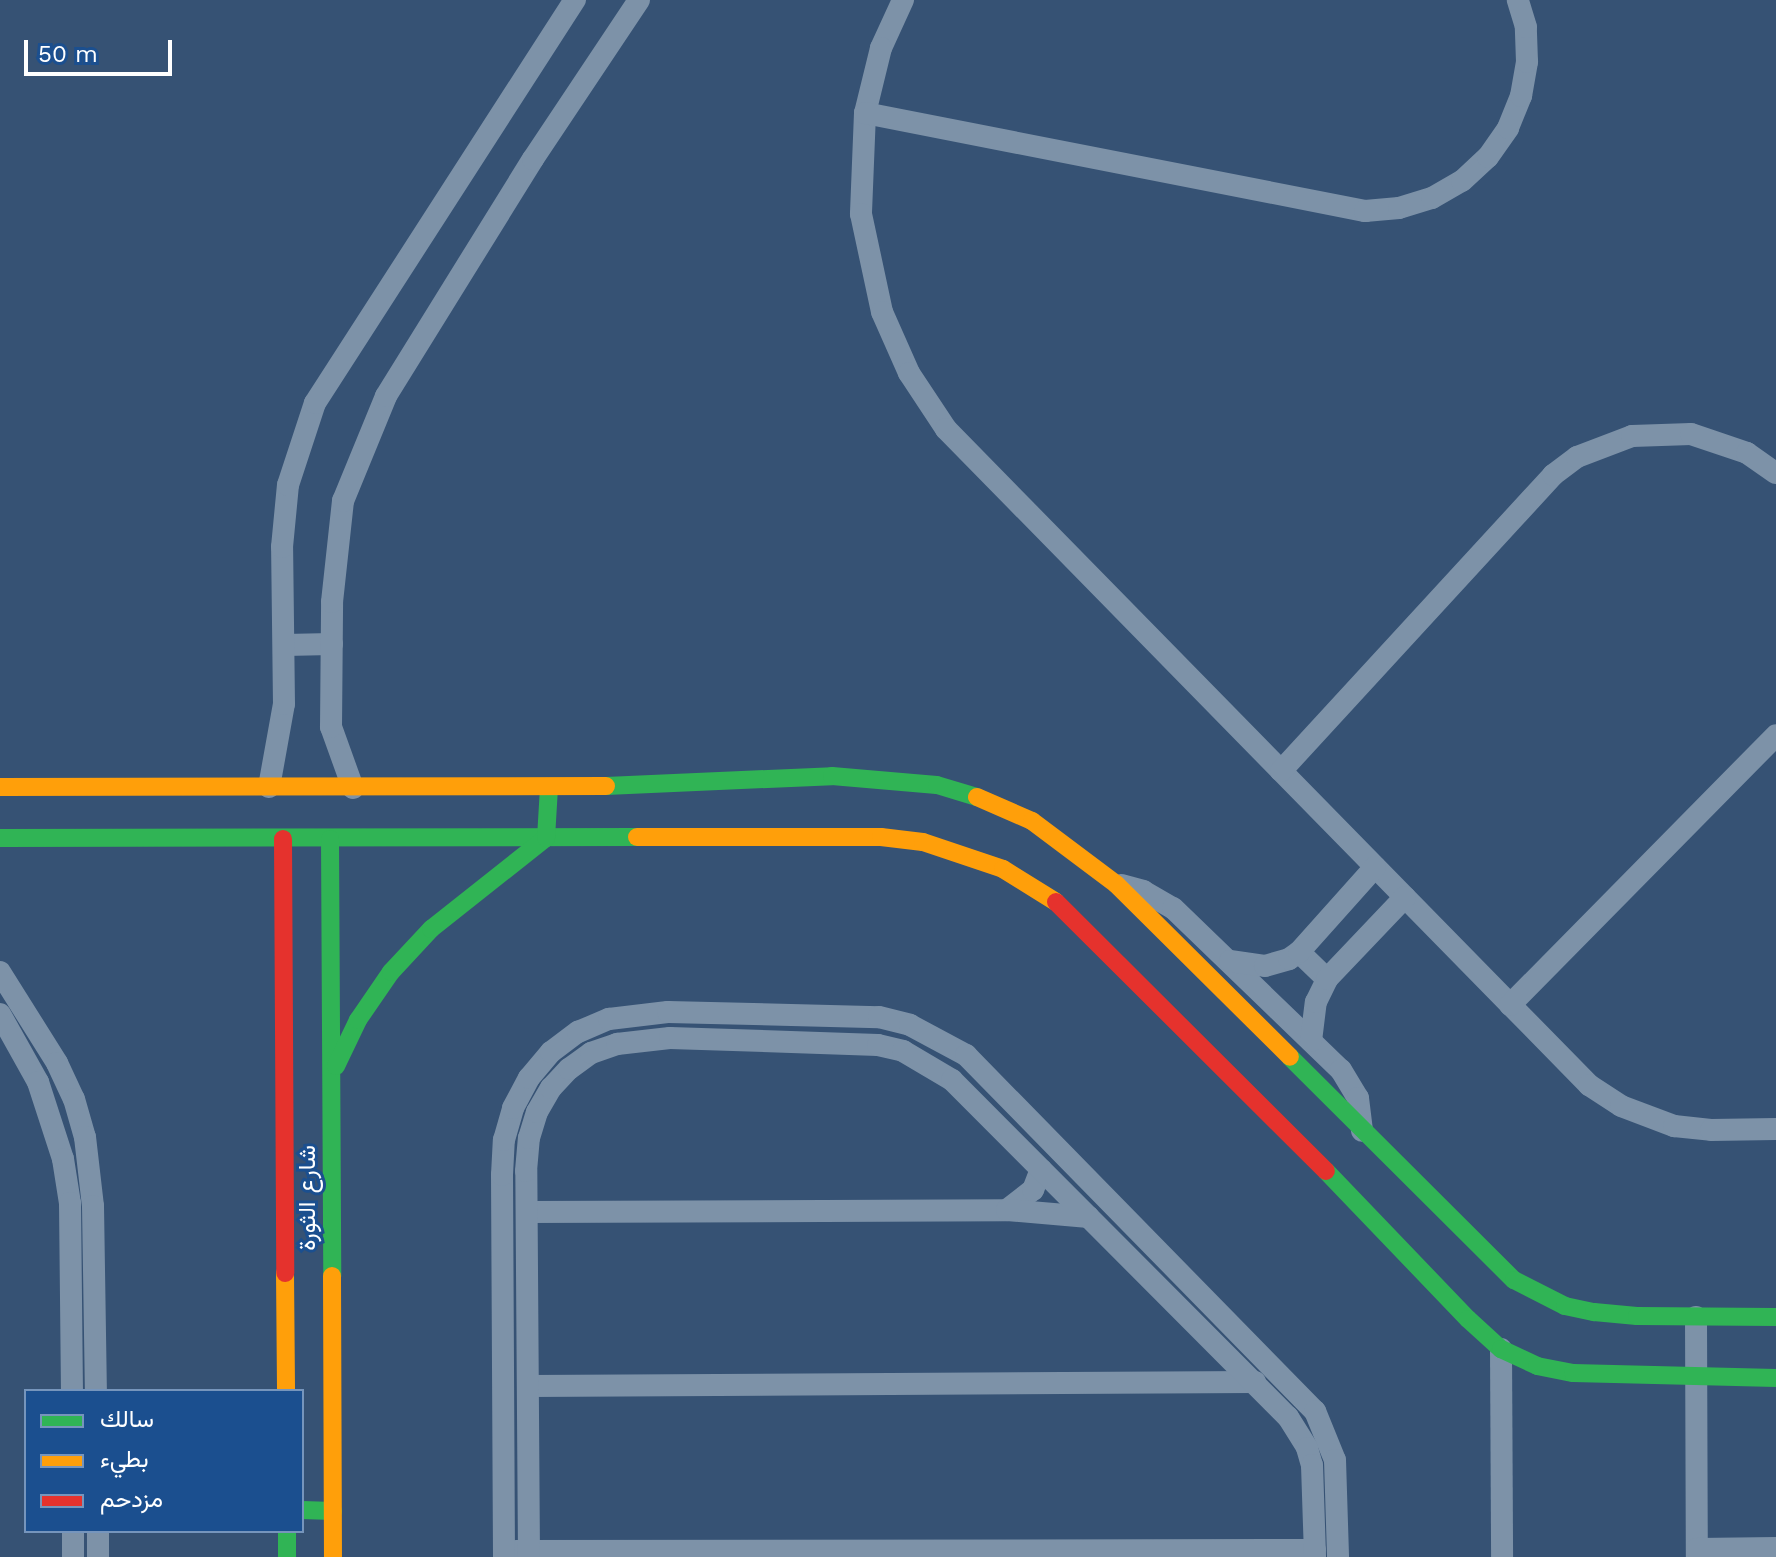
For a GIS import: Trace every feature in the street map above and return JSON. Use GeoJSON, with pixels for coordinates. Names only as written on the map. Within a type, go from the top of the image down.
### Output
{"type":"FeatureCollection","features":[{"type":"Feature","properties":{"kind":"street"},"geometry":{"type":"LineString","coordinates":[[269,787],[284,704],[282,547],[288,485],[315,403],[575,0]]}},
{"type":"Feature","properties":{"kind":"street"},"geometry":{"type":"LineString","coordinates":[[353,788],[331,727],[332,602],[343,501],[386,396],[533,159],[639,0]]}},
{"type":"Feature","properties":{"kind":"street"},"geometry":{"type":"LineString","coordinates":[[903,0],[881,48],[865,113],[859,180],[868,258],[894,343],[926,402],[946,429],[1589,1085],[1638,1115],[1692,1129],[1776,1129]]}},
{"type":"Feature","properties":{"kind":"street"},"geometry":{"type":"LineString","coordinates":[[865,113],[1365,211],[1399,208],[1432,198],[1462,181],[1488,157],[1508,128],[1521,96],[1527,62],[1526,27],[1518,0]]}},
{"type":"Feature","properties":{"kind":"street"},"geometry":{"type":"LineString","coordinates":[[1281,771],[1553,475],[1577,457],[1632,436],[1691,434],[1747,453],[1776,473]]}},
{"type":"Feature","properties":{"kind":"street"},"geometry":{"type":"LineString","coordinates":[[285,645],[332,644]]}},
{"type":"Feature","properties":{"kind":"street"},"geometry":{"type":"LineString","coordinates":[[1510,1005],[1776,735]]}},
{"type":"Feature","properties":{"kind":"street"},"geometry":{"type":"LineString","coordinates":[[0,787],[549,788],[832,776],[888,778],[937,785],[985,799],[1032,821],[1116,884],[1307,1086],[1362,1132],[1492,1261],[1539,1295],[1594,1312],[1776,1317]]}},
{"type":"Feature","properties":{"kind":"street"},"geometry":{"type":"LineString","coordinates":[[332,1072],[358,1020],[391,972],[431,929],[546,838],[549,788]]}},
{"type":"Feature","properties":{"kind":"street"},"geometry":{"type":"LineString","coordinates":[[0,838],[881,837],[923,842],[964,853],[1027,883],[1073,916],[1282,1116],[1468,1319],[1501,1349],[1537,1366],[1573,1373],[1776,1378]]}},
{"type":"Feature","properties":{"kind":"street","name":"شارع الثورة"},"geometry":{"type":"LineString","coordinates":[[283,839],[286,1389]]}},
{"type":"Feature","properties":{"kind":"street","name":"شارع الثورة"},"geometry":{"type":"LineString","coordinates":[[330,839],[333,1557]]}},
{"type":"Feature","properties":{"kind":"street"},"geometry":{"type":"LineString","coordinates":[[1228,960],[1265,966],[1299,952],[1375,867]]}},
{"type":"Feature","properties":{"kind":"street"},"geometry":{"type":"LineString","coordinates":[[1116,884],[1143,891],[1165,902],[1341,1070],[1354,1088],[1361,1109],[1362,1132]]}},
{"type":"Feature","properties":{"kind":"street"},"geometry":{"type":"LineString","coordinates":[[1311,1041],[1316,1002],[1327,979],[1405,897]]}},
{"type":"Feature","properties":{"kind":"street"},"geometry":{"type":"LineString","coordinates":[[1299,952],[1327,979]]}},
{"type":"Feature","properties":{"kind":"street"},"geometry":{"type":"LineString","coordinates":[[0,972],[57,1063],[74,1099],[85,1137],[93,1206],[96,1389]]}},
{"type":"Feature","properties":{"kind":"street"},"geometry":{"type":"LineString","coordinates":[[529,1554],[529,1138],[537,1112],[551,1088],[569,1069],[591,1053],[617,1044],[644,1040],[848,1042],[903,1051],[952,1080],[1288,1417],[1307,1448],[1312,1465],[1315,1553],[821,1554],[529,1554],[504,1554],[504,1140],[513,1108],[529,1078],[551,1052],[578,1032],[609,1019],[668,1012],[847,1014],[910,1025],[966,1055],[1315,1411],[1335,1460],[1338,1557]]}},
{"type":"Feature","properties":{"kind":"street"},"geometry":{"type":"LineString","coordinates":[[0,1014],[38,1082],[54,1120],[63,1159],[70,1203],[72,1389]]}},
{"type":"Feature","properties":{"kind":"street"},"geometry":{"type":"LineString","coordinates":[[1007,1210],[1033,1190],[1041,1169]]}},
{"type":"Feature","properties":{"kind":"street"},"geometry":{"type":"LineString","coordinates":[[527,1212],[1007,1210],[1089,1217]]}},
{"type":"Feature","properties":{"kind":"street"},"geometry":{"type":"LineString","coordinates":[[1125,1253],[1143,1233]]}},
{"type":"Feature","properties":{"kind":"street"},"geometry":{"type":"LineString","coordinates":[[1149,1277],[1167,1258]]}},
{"type":"Feature","properties":{"kind":"street"},"geometry":{"type":"LineString","coordinates":[[1696,1317],[1697,1553],[1776,1548]]}},
{"type":"Feature","properties":{"kind":"street"},"geometry":{"type":"LineString","coordinates":[[1501,1349],[1502,1557]]}},
{"type":"Feature","properties":{"kind":"street"},"geometry":{"type":"LineString","coordinates":[[529,1386],[1255,1382]]}},
{"type":"Feature","properties":{"kind":"street"},"geometry":{"type":"LineString","coordinates":[[1312,1465],[1335,1460]]}},
{"type":"Feature","properties":{"kind":"street"},"geometry":{"type":"LineString","coordinates":[[304,1510],[333,1511]]}},
{"type":"Feature","properties":{"kind":"street"},"geometry":{"type":"LineString","coordinates":[[73,1533],[73,1557]]}},
{"type":"Feature","properties":{"kind":"street"},"geometry":{"type":"LineString","coordinates":[[98,1533],[98,1557]]}},
{"type":"Feature","properties":{"kind":"street"},"geometry":{"type":"LineString","coordinates":[[287,1533],[287,1557]]}},
{"type":"Feature","properties":{"kind":"traffic: fast"},"geometry":{"type":"LineString","coordinates":[[606,786],[832,776],[937,785],[977,797]]}},
{"type":"Feature","properties":{"kind":"traffic: fast"},"geometry":{"type":"LineString","coordinates":[[336,1066],[358,1020],[391,972],[431,929],[546,838],[549,788]]}},
{"type":"Feature","properties":{"kind":"traffic: fast"},"geometry":{"type":"LineString","coordinates":[[0,838],[637,837]]}},
{"type":"Feature","properties":{"kind":"traffic: fast"},"geometry":{"type":"LineString","coordinates":[[330,839],[332,1276]]}},
{"type":"Feature","properties":{"kind":"traffic: fast"},"geometry":{"type":"LineString","coordinates":[[1290,1057],[1514,1280],[1565,1306],[1594,1312],[1637,1316],[1776,1317]]}},
{"type":"Feature","properties":{"kind":"traffic: fast"},"geometry":{"type":"LineString","coordinates":[[1326,1171],[1468,1319],[1501,1349],[1537,1366],[1573,1373],[1776,1378]]}},
{"type":"Feature","properties":{"kind":"traffic: fast"},"geometry":{"type":"LineString","coordinates":[[304,1510],[333,1511]]}},
{"type":"Feature","properties":{"kind":"traffic: fast"},"geometry":{"type":"LineString","coordinates":[[287,1533],[287,1557]]}},
{"type":"Feature","properties":{"kind":"traffic: slow"},"geometry":{"type":"LineString","coordinates":[[0,787],[606,786]]}},
{"type":"Feature","properties":{"kind":"traffic: slow"},"geometry":{"type":"LineString","coordinates":[[977,797],[1032,821],[1116,884],[1290,1057]]}},
{"type":"Feature","properties":{"kind":"traffic: slow"},"geometry":{"type":"LineString","coordinates":[[637,837],[881,837],[923,842],[1003,869],[1056,902]]}},
{"type":"Feature","properties":{"kind":"traffic: slow"},"geometry":{"type":"LineString","coordinates":[[285,1273],[286,1389]]}},
{"type":"Feature","properties":{"kind":"traffic: slow"},"geometry":{"type":"LineString","coordinates":[[332,1276],[333,1557]]}},
{"type":"Feature","properties":{"kind":"traffic: jam"},"geometry":{"type":"LineString","coordinates":[[283,839],[285,1273]]}},
{"type":"Feature","properties":{"kind":"traffic: jam"},"geometry":{"type":"LineString","coordinates":[[1056,902],[1326,1171]]}}]}
